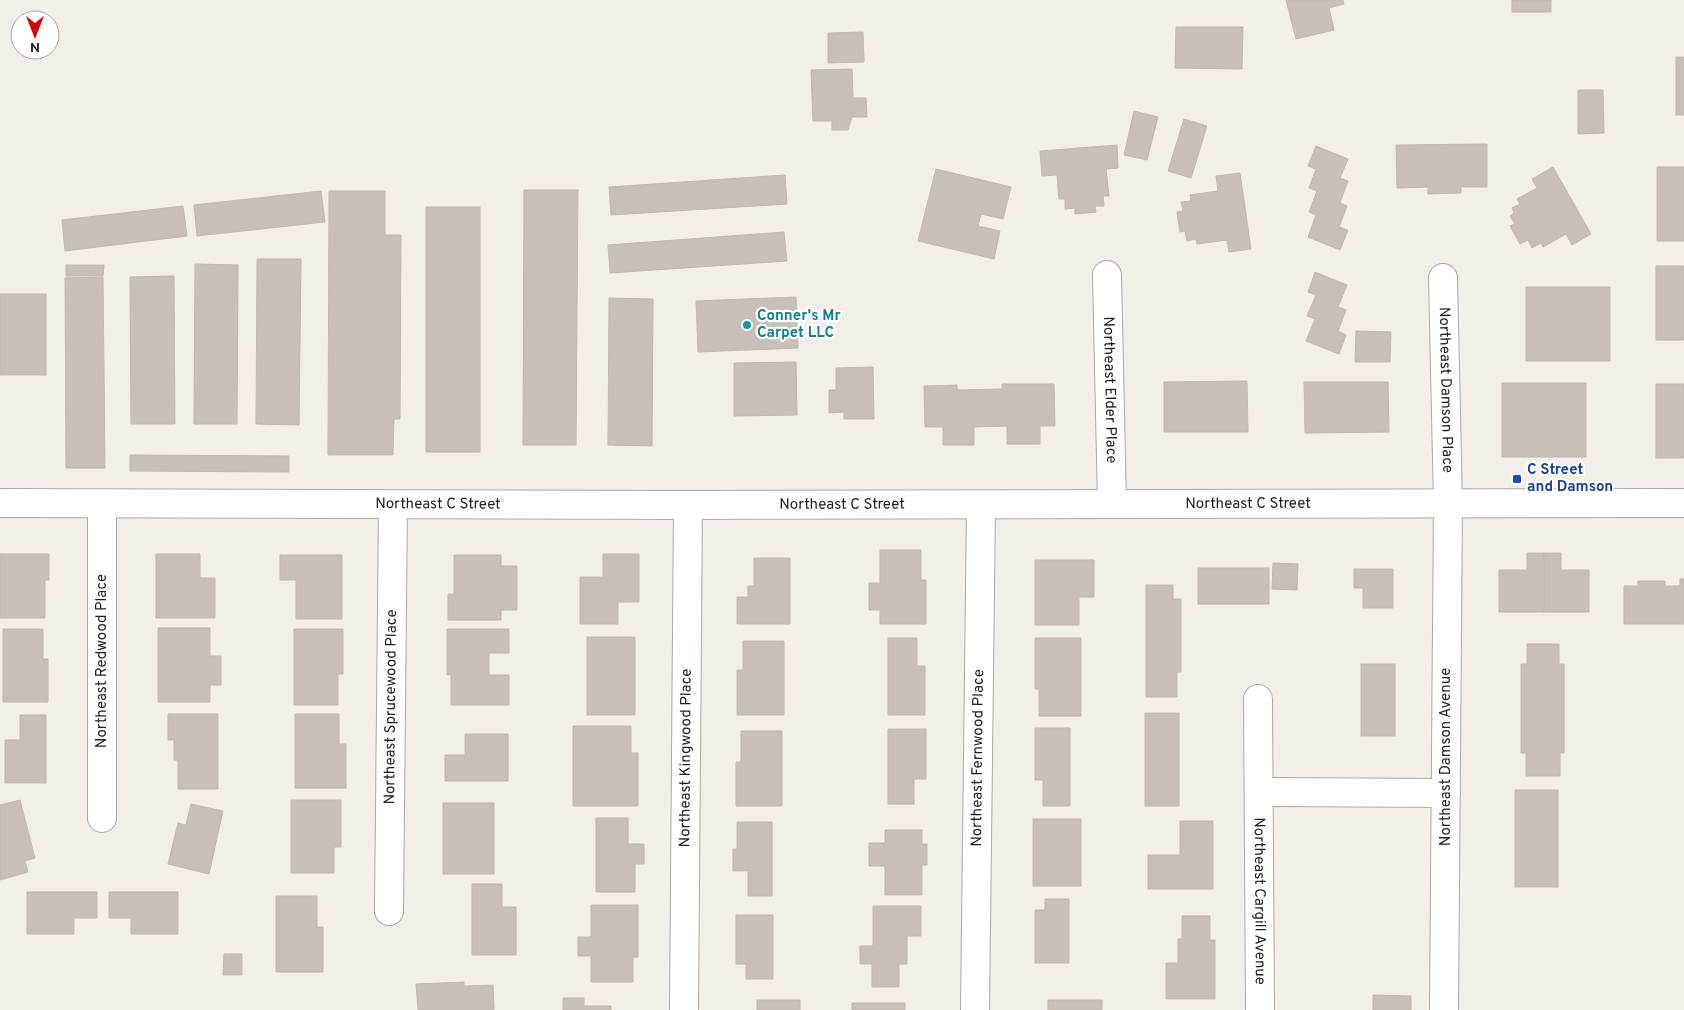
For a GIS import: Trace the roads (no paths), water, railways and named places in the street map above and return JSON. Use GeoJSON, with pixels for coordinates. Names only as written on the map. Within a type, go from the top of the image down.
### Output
{"type":"FeatureCollection","features":[{"type":"Feature","properties":{"kind":"street","name":"Northeast Elder Place"},"geometry":{"type":"LineString","coordinates":[[1107,275],[1112,504]]}},
{"type":"Feature","properties":{"kind":"street","name":"Northeast Damson Place"},"geometry":{"type":"LineString","coordinates":[[1443,278],[1448,504]]}},
{"type":"Feature","properties":{"kind":"street","name":"Northeast C Street"},"geometry":{"type":"LineString","coordinates":[[0,502],[394,505],[1684,503]]}},
{"type":"Feature","properties":{"kind":"street","name":"Northeast Redwood Place"},"geometry":{"type":"LineString","coordinates":[[102,504],[102,818]]}},
{"type":"Feature","properties":{"kind":"street","name":"Northeast Damson Avenue"},"geometry":{"type":"LineString","coordinates":[[1444,1010],[1448,504]]}},
{"type":"Feature","properties":{"kind":"street","name":"Northeast Sprucewood Place"},"geometry":{"type":"LineString","coordinates":[[389,911],[394,505]]}},
{"type":"Feature","properties":{"kind":"street","name":"Northeast Kingwood Place"},"geometry":{"type":"LineString","coordinates":[[684,1010],[688,505]]}},
{"type":"Feature","properties":{"kind":"street","name":"Northeast Fernwood Place"},"geometry":{"type":"LineString","coordinates":[[976,1010],[981,505]]}},
{"type":"Feature","properties":{"kind":"street","name":"Northeast Cargill Avenue"},"geometry":{"type":"LineString","coordinates":[[1258,699],[1260,1010]]}},
{"type":"Feature","properties":{"kind":"street"},"geometry":{"type":"LineString","coordinates":[[1260,792],[1446,793]]}},
{"type":"Feature","properties":{"kind":"place","name":"Conner's Mr Carpet LLC"},"geometry":{"type":"Point","coordinates":[747,325]}},
{"type":"Feature","properties":{"kind":"place","name":"C Street and Damson"},"geometry":{"type":"Point","coordinates":[1517,479]}}]}
